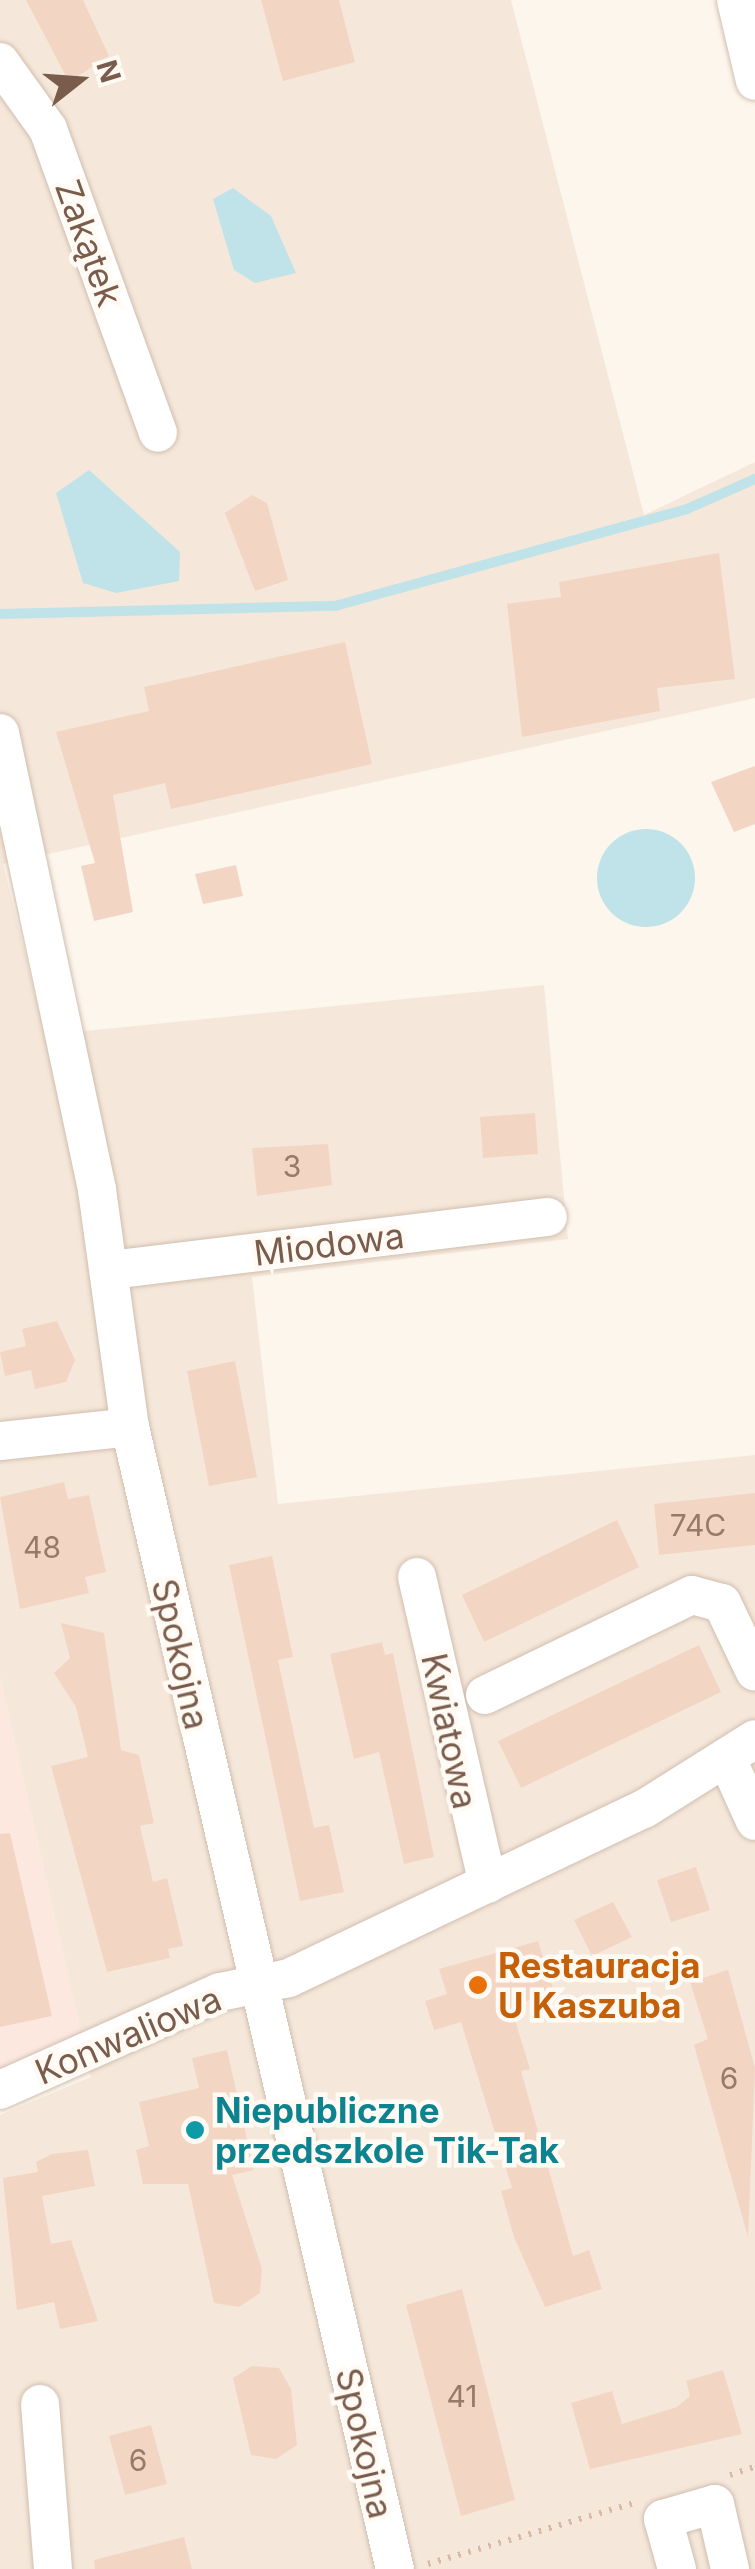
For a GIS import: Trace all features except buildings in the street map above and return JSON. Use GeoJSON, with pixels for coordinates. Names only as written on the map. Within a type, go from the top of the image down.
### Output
{"type":"FeatureCollection","features":[{"type":"Feature","properties":{"kind":"street"},"geometry":{"type":"LineString","coordinates":[[736,0],[755,81]]}},
{"type":"Feature","properties":{"kind":"street","name":"Zakątek"},"geometry":{"type":"LineString","coordinates":[[0,62],[48,128],[158,434]]}},
{"type":"Feature","properties":{"kind":"street","name":"Spokojna"},"geometry":{"type":"LineString","coordinates":[[0,733],[110,1270],[130,1427],[257,1987],[396,2569]]}},
{"type":"Feature","properties":{"kind":"street","name":"Miodowa"},"geometry":{"type":"LineString","coordinates":[[110,1270],[548,1218]]}},
{"type":"Feature","properties":{"kind":"street"},"geometry":{"type":"LineString","coordinates":[[0,1441],[130,1427]]}},
{"type":"Feature","properties":{"kind":"street","name":"Kwiatowa"},"geometry":{"type":"LineString","coordinates":[[417,1577],[488,1884]]}},
{"type":"Feature","properties":{"kind":"street"},"geometry":{"type":"LineString","coordinates":[[485,1695],[692,1595],[722,1603],[755,1672]]}},
{"type":"Feature","properties":{"kind":"street"},"geometry":{"type":"LineString","coordinates":[[257,1987],[488,1884],[741,1749],[755,1821]]}},
{"type":"Feature","properties":{"kind":"street","name":"Konwaliowa"},"geometry":{"type":"LineString","coordinates":[[0,2090],[220,1992],[257,1987]]}},
{"type":"Feature","properties":{"kind":"street"},"geometry":{"type":"LineString","coordinates":[[40,2404],[54,2569]]}},
{"type":"Feature","properties":{"kind":"street"},"geometry":{"type":"LineString","coordinates":[[677,2569],[664,2519],[715,2504],[730,2569]]}},
{"type":"Feature","properties":{"kind":"path"},"geometry":{"type":"LineString","coordinates":[[718,2478],[755,2467]]}},
{"type":"Feature","properties":{"kind":"path"},"geometry":{"type":"LineString","coordinates":[[412,2568],[642,2500]]}},
{"type":"Feature","properties":{"kind":"shaded area"},"geometry":{"type":"Polygon","coordinates":[[[0,0],[511,0],[644,515],[755,462],[755,698],[3,864],[45,1035],[544,985],[568,1239],[252,1277],[278,1504],[755,1455],[755,2569],[0,2569],[0,2115],[91,2077],[0,1677],[0,0]]]}},
{"type":"Feature","properties":{"kind":"shaded area"},"geometry":{"type":"Polygon","coordinates":[[[0,1677],[82,2036],[0,2071],[0,1677]]]}},
{"type":"Feature","properties":{"kind":"water"},"geometry":{"type":"Polygon","coordinates":[[[233,188],[271,216],[296,273],[255,283],[234,270],[213,199],[233,188]]]}},
{"type":"Feature","properties":{"kind":"water"},"geometry":{"type":"Polygon","coordinates":[[[89,470],[180,552],[179,581],[116,593],[83,583],[56,493],[89,470]]]}},
{"type":"Feature","properties":{"kind":"water"},"geometry":{"type":"Polygon","coordinates":[[[646,829],[665,833],[681,843],[691,859],[695,878],[691,897],[681,913],[665,923],[646,927],[627,923],[611,913],[601,897],[597,878],[601,859],[611,843],[627,833],[646,829]]]}},
{"type":"Feature","properties":{"kind":"waterway"},"geometry":{"type":"LineString","coordinates":[[0,614],[335,606],[687,509],[755,479]]}},
{"type":"Feature","properties":{"kind":"place","name":"Restauracja U Kaszuba"},"geometry":{"type":"Point","coordinates":[478,1985]}},
{"type":"Feature","properties":{"kind":"place","name":"Niepubliczne przedszkole Tik-Tak"},"geometry":{"type":"Point","coordinates":[195,2130]}}]}
